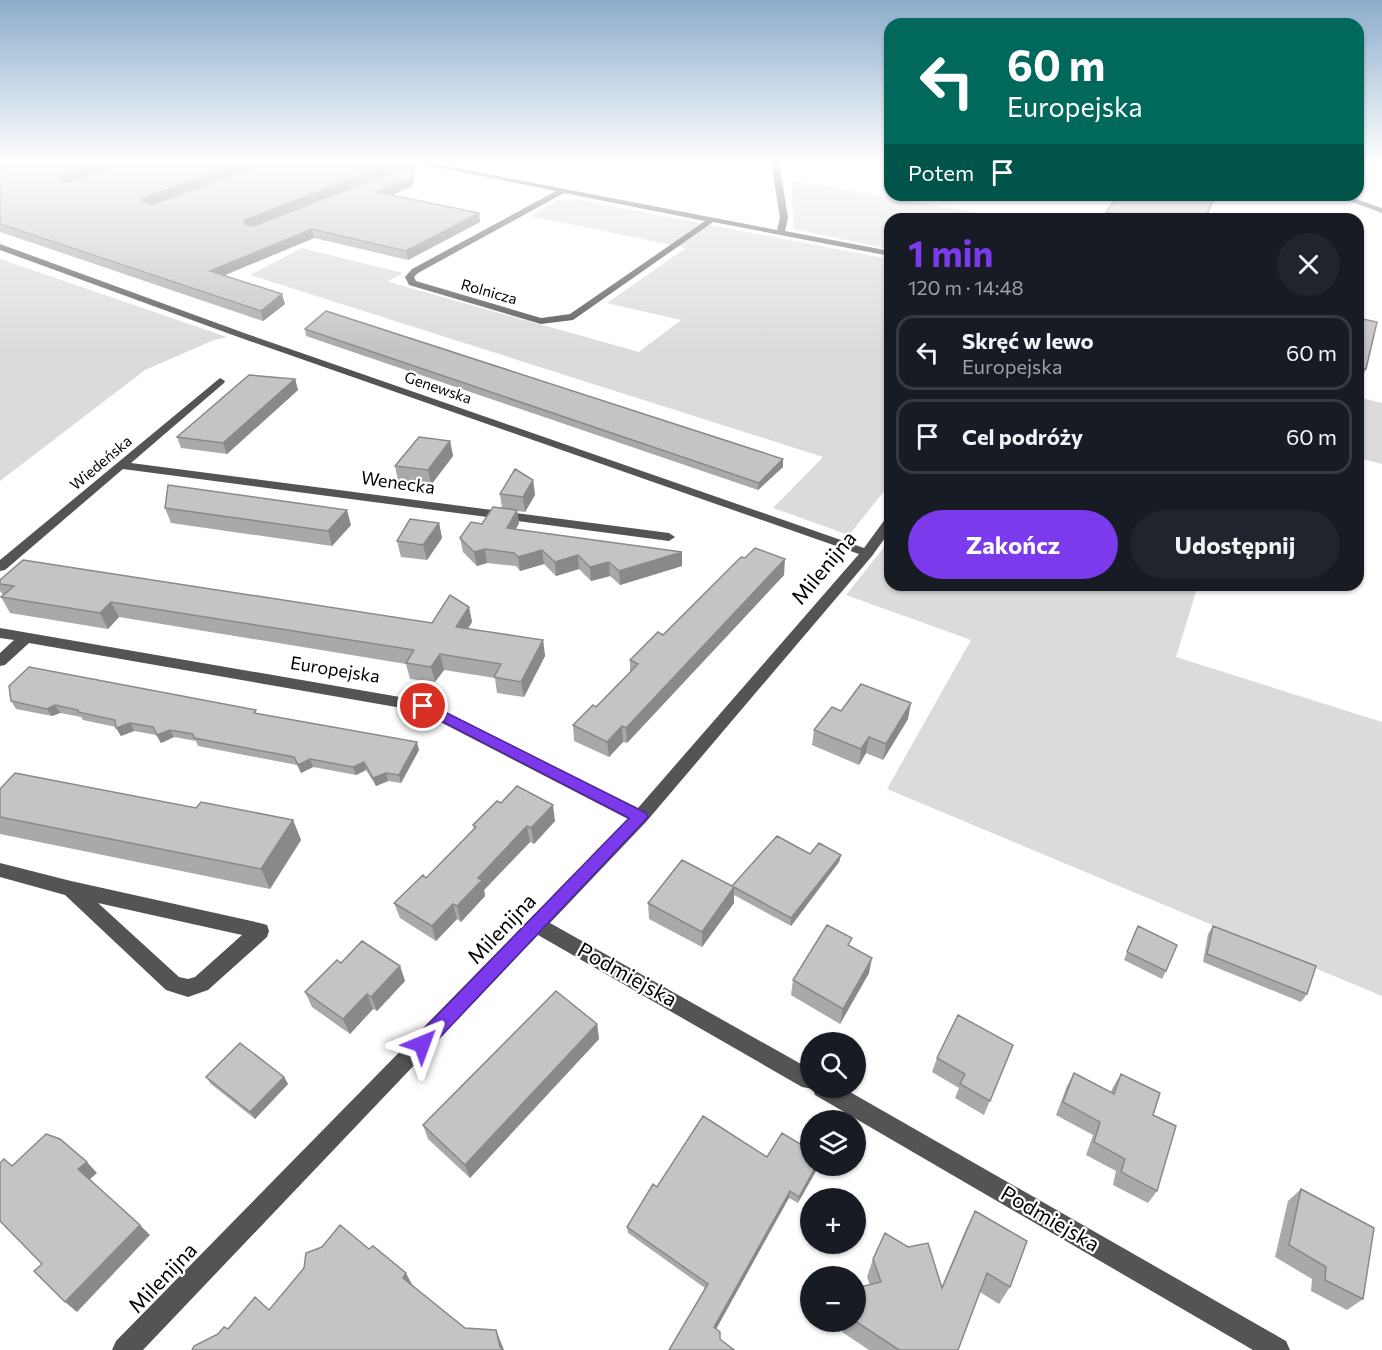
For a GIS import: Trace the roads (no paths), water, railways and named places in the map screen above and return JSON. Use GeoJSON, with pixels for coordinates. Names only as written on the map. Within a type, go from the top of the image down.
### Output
{"type":"FeatureCollection","features":[{"type":"Feature","properties":{"kind":"street","name":"Rolnicza"},"geometry":{"type":"LineString","coordinates":[[500,225],[415,271],[409,277],[412,283],[541,321],[556,321],[573,317],[704,225]]}},
{"type":"Feature","properties":{"kind":"street"},"geometry":{"type":"LineString","coordinates":[[740,225],[884,253]]}},
{"type":"Feature","properties":{"kind":"street"},"geometry":{"type":"LineString","coordinates":[[781,232],[782,225]]}},
{"type":"Feature","properties":{"kind":"street","name":"Genewska"},"geometry":{"type":"LineString","coordinates":[[0,247],[244,336],[867,553]]}},
{"type":"Feature","properties":{"kind":"street","name":"Wiedeńska"},"geometry":{"type":"LineString","coordinates":[[0,567],[220,381]]}},
{"type":"Feature","properties":{"kind":"street","name":"Wenecka"},"geometry":{"type":"LineString","coordinates":[[122,465],[669,537]]}},
{"type":"Feature","properties":{"kind":"street","name":"Milenijna"},"geometry":{"type":"LineString","coordinates":[[125,1350],[640,817],[867,553],[884,529]]}},
{"type":"Feature","properties":{"kind":"street","name":"Europejska"},"geometry":{"type":"LineString","coordinates":[[0,633],[423,706],[640,817]]}},
{"type":"Feature","properties":{"kind":"street"},"geometry":{"type":"LineString","coordinates":[[0,661],[25,638]]}},
{"type":"Feature","properties":{"kind":"street"},"geometry":{"type":"LineString","coordinates":[[0,870],[71,889],[260,932],[201,984],[188,988],[173,984],[71,889]]}},
{"type":"Feature","properties":{"kind":"street","name":"Podmiejska"},"geometry":{"type":"LineString","coordinates":[[537,925],[800,1074]]}},
{"type":"Feature","properties":{"kind":"street","name":"Podmiejska"},"geometry":{"type":"LineString","coordinates":[[840,1098],[1277,1350]]}}]}
